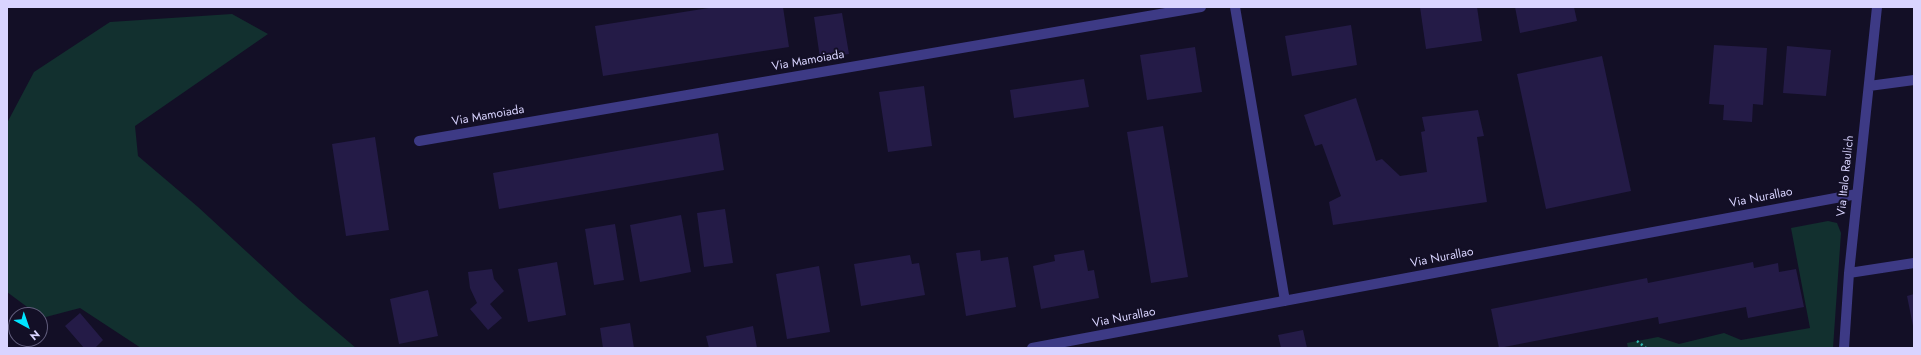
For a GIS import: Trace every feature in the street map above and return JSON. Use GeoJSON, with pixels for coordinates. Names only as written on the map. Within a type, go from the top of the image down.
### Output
{"type":"FeatureCollection","features":[{"type":"Feature","properties":{"kind":"street","name":"Via Mamoiada"},"geometry":{"type":"LineString","coordinates":[[419,141],[1201,7]]}},
{"type":"Feature","properties":{"kind":"street"},"geometry":{"type":"LineString","coordinates":[[1235,7],[1285,301]]}},
{"type":"Feature","properties":{"kind":"street","name":"Via Italo Raulich"},"geometry":{"type":"LineString","coordinates":[[1844,348],[1849,273],[1877,7]]}},
{"type":"Feature","properties":{"kind":"street"},"geometry":{"type":"LineString","coordinates":[[1869,86],[1914,80]]}},
{"type":"Feature","properties":{"kind":"street","name":"Via Nurallao"},"geometry":{"type":"LineString","coordinates":[[1032,348],[1857,194]]}},
{"type":"Feature","properties":{"kind":"street"},"geometry":{"type":"LineString","coordinates":[[1849,273],[1914,263]]}},
{"type":"Feature","properties":{"kind":"path"},"geometry":{"type":"LineString","coordinates":[[1636,341],[1646,348]]}},
{"type":"Feature","properties":{"kind":"green space"},"geometry":{"type":"Polygon","coordinates":[[[232,14],[268,34],[135,126],[138,156],[198,207],[298,299],[356,348],[141,348],[80,308],[48,316],[48,307],[27,307],[7,292],[7,123],[34,72],[110,22],[232,14]]]}},
{"type":"Feature","properties":{"kind":"green space"},"geometry":{"type":"Polygon","coordinates":[[[1828,221],[1837,223],[1841,233],[1833,348],[1628,348],[1627,343],[1658,337],[1679,344],[1724,333],[1741,340],[1810,328],[1791,228],[1828,221]]]}},
{"type":"Feature","properties":{"kind":"building"},"geometry":{"type":"Polygon","coordinates":[[[715,7],[783,7],[789,47],[603,76],[595,26],[715,7]]]}},
{"type":"Feature","properties":{"kind":"building"},"geometry":{"type":"Polygon","coordinates":[[[1420,7],[1477,7],[1482,41],[1426,49],[1420,7]]]}},
{"type":"Feature","properties":{"kind":"building"},"geometry":{"type":"Polygon","coordinates":[[[1515,7],[1574,7],[1577,21],[1520,33],[1515,7]]]}},
{"type":"Feature","properties":{"kind":"building"},"geometry":{"type":"Polygon","coordinates":[[[842,13],[849,54],[820,58],[814,17],[842,13]]]}},
{"type":"Feature","properties":{"kind":"building"},"geometry":{"type":"Polygon","coordinates":[[[1351,25],[1357,65],[1292,76],[1285,36],[1351,25]]]}},
{"type":"Feature","properties":{"kind":"building"},"geometry":{"type":"Polygon","coordinates":[[[1714,45],[1767,48],[1763,105],[1753,104],[1752,122],[1723,120],[1724,105],[1709,104],[1714,45]]]}},
{"type":"Feature","properties":{"kind":"building"},"geometry":{"type":"Polygon","coordinates":[[[1787,46],[1831,50],[1826,96],[1783,93],[1787,46]]]}},
{"type":"Feature","properties":{"kind":"building"},"geometry":{"type":"Polygon","coordinates":[[[1195,47],[1202,92],[1147,100],[1140,55],[1195,47]]]}},
{"type":"Feature","properties":{"kind":"building"},"geometry":{"type":"Polygon","coordinates":[[[1602,56],[1631,191],[1546,209],[1517,74],[1602,56]]]}},
{"type":"Feature","properties":{"kind":"building"},"geometry":{"type":"Polygon","coordinates":[[[1084,79],[1089,107],[1014,118],[1010,90],[1084,79]]]}},
{"type":"Feature","properties":{"kind":"building"},"geometry":{"type":"Polygon","coordinates":[[[924,86],[932,146],[888,152],[879,92],[924,86]]]}},
{"type":"Feature","properties":{"kind":"building"},"geometry":{"type":"Polygon","coordinates":[[[1356,98],[1376,161],[1382,159],[1400,176],[1427,172],[1421,132],[1425,131],[1422,117],[1478,110],[1484,136],[1477,137],[1487,202],[1333,225],[1329,202],[1341,196],[1322,144],[1315,146],[1304,115],[1356,98]]]}},
{"type":"Feature","properties":{"kind":"building"},"geometry":{"type":"Polygon","coordinates":[[[1163,126],[1188,277],[1151,283],[1127,132],[1163,126]]]}},
{"type":"Feature","properties":{"kind":"building"},"geometry":{"type":"Polygon","coordinates":[[[718,133],[724,170],[499,209],[493,173],[718,133]]]}},
{"type":"Feature","properties":{"kind":"building"},"geometry":{"type":"Polygon","coordinates":[[[375,137],[389,230],[346,236],[332,144],[375,137]]]}},
{"type":"Feature","properties":{"kind":"building"},"geometry":{"type":"Polygon","coordinates":[[[725,209],[733,263],[704,267],[697,213],[725,209]]]}},
{"type":"Feature","properties":{"kind":"building"},"geometry":{"type":"Polygon","coordinates":[[[681,215],[691,272],[640,282],[630,225],[681,215]]]}},
{"type":"Feature","properties":{"kind":"building"},"geometry":{"type":"Polygon","coordinates":[[[615,224],[624,280],[594,285],[585,229],[615,224]]]}},
{"type":"Feature","properties":{"kind":"building"},"geometry":{"type":"Polygon","coordinates":[[[980,250],[981,261],[1008,257],[1016,307],[966,316],[956,253],[980,250]]]}},
{"type":"Feature","properties":{"kind":"building"},"geometry":{"type":"Polygon","coordinates":[[[1084,250],[1088,271],[1094,270],[1099,298],[1041,309],[1033,266],[1055,261],[1054,255],[1084,250]]]}},
{"type":"Feature","properties":{"kind":"building"},"geometry":{"type":"Polygon","coordinates":[[[910,255],[912,264],[919,263],[925,295],[861,306],[854,264],[910,255]]]}},
{"type":"Feature","properties":{"kind":"building"},"geometry":{"type":"Polygon","coordinates":[[[557,262],[566,315],[528,322],[518,269],[557,262]]]}},
{"type":"Feature","properties":{"kind":"building"},"geometry":{"type":"Polygon","coordinates":[[[1753,262],[1754,268],[1778,263],[1779,272],[1796,269],[1804,307],[1748,318],[1746,307],[1659,324],[1658,317],[1499,348],[1491,309],[1647,278],[1648,283],[1753,262]]]}},
{"type":"Feature","properties":{"kind":"building"},"geometry":{"type":"Polygon","coordinates":[[[819,266],[830,332],[787,339],[776,274],[819,266]]]}},
{"type":"Feature","properties":{"kind":"building"},"geometry":{"type":"Polygon","coordinates":[[[492,269],[494,279],[504,291],[490,304],[502,318],[488,330],[470,309],[477,303],[470,288],[468,272],[492,269]]]}},
{"type":"Feature","properties":{"kind":"building"},"geometry":{"type":"Polygon","coordinates":[[[428,290],[438,336],[399,344],[390,299],[428,290]]]}},
{"type":"Feature","properties":{"kind":"building"},"geometry":{"type":"Polygon","coordinates":[[[1914,294],[1914,326],[1913,326],[1907,296],[1914,294]]]}},
{"type":"Feature","properties":{"kind":"building"},"geometry":{"type":"Polygon","coordinates":[[[80,313],[103,340],[95,348],[84,348],[65,326],[80,313]]]}},
{"type":"Feature","properties":{"kind":"building"},"geometry":{"type":"Polygon","coordinates":[[[630,323],[634,348],[603,348],[600,328],[630,323]]]}},
{"type":"Feature","properties":{"kind":"building"},"geometry":{"type":"Polygon","coordinates":[[[753,326],[757,348],[709,348],[706,336],[753,326]]]}},
{"type":"Feature","properties":{"kind":"building"},"geometry":{"type":"Polygon","coordinates":[[[1303,330],[1307,348],[1281,348],[1278,335],[1303,330]]]}}]}
